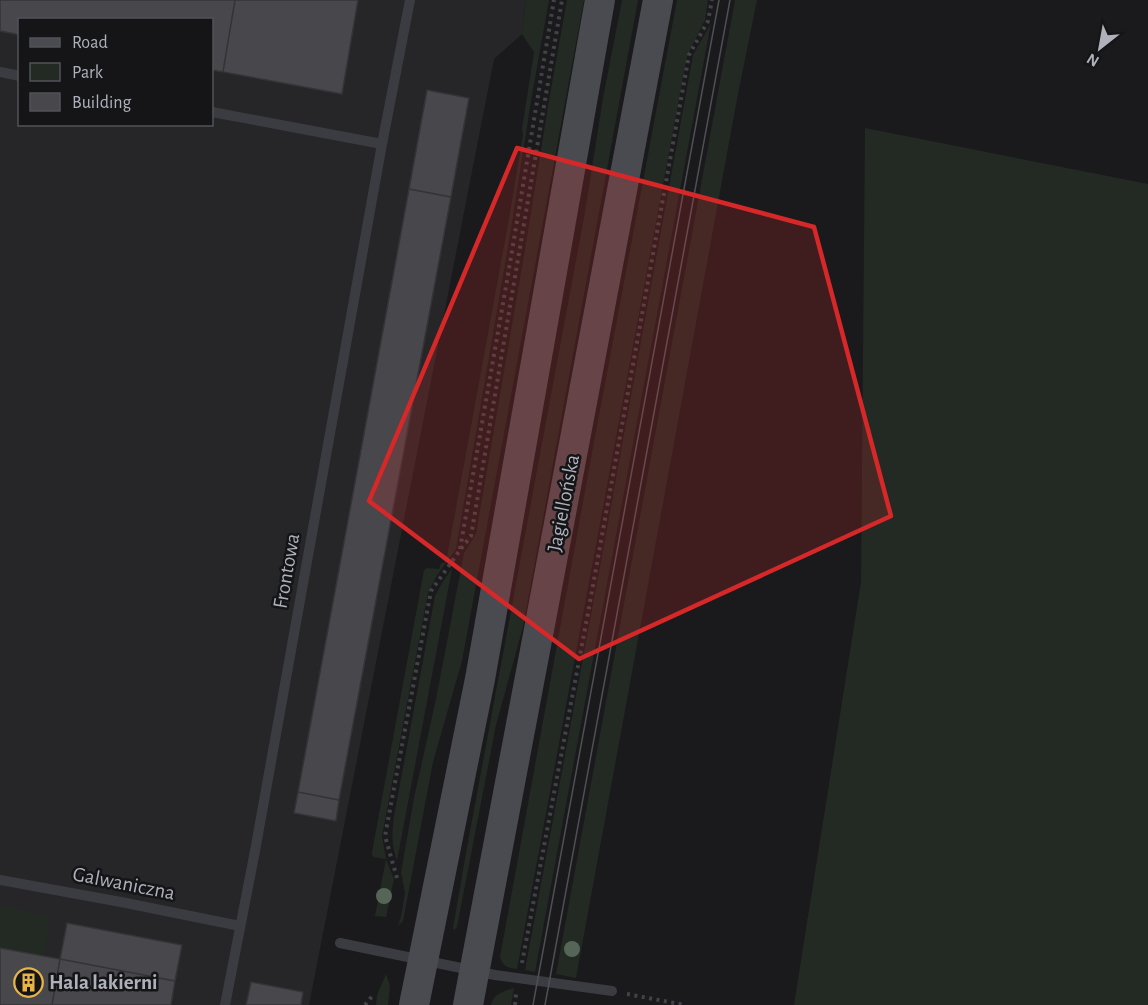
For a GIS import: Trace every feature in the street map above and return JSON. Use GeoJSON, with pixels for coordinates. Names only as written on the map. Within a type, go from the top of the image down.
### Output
{"type":"FeatureCollection","features":[{"type":"Feature","properties":{"kind":"main road"},"geometry":{"type":"LineString","coordinates":[[414,1005],[480,679],[600,0]]}},
{"type":"Feature","properties":{"kind":"main road","name":"Jagiellońska"},"geometry":{"type":"LineString","coordinates":[[468,1005],[658,0]]}},
{"type":"Feature","properties":{"kind":"lane","name":"Frontowa"},"geometry":{"type":"LineString","coordinates":[[225,1005],[410,0]]}},
{"type":"Feature","properties":{"kind":"lane"},"geometry":{"type":"LineString","coordinates":[[0,72],[18,76]]}},
{"type":"Feature","properties":{"kind":"lane"},"geometry":{"type":"LineString","coordinates":[[213,112],[382,144]]}},
{"type":"Feature","properties":{"kind":"lane","name":"Galwaniczna"},"geometry":{"type":"LineString","coordinates":[[0,880],[240,926]]}},
{"type":"Feature","properties":{"kind":"lane"},"geometry":{"type":"LineString","coordinates":[[340,943],[519,978],[612,991]]}},
{"type":"Feature","properties":{"kind":"path"},"geometry":{"type":"LineString","coordinates":[[460,550],[554,0]]}},
{"type":"Feature","properties":{"kind":"path"},"geometry":{"type":"LineString","coordinates":[[397,879],[385,836],[431,591],[471,536],[562,0]]}},
{"type":"Feature","properties":{"kind":"path"},"geometry":{"type":"LineString","coordinates":[[514,1005],[590,603],[689,55],[708,21],[712,0]]}},
{"type":"Feature","properties":{"kind":"path"},"geometry":{"type":"LineString","coordinates":[[612,991],[685,1005]]}},
{"type":"Feature","properties":{"kind":"path"},"geometry":{"type":"LineString","coordinates":[[365,1005],[372,995]]}},
{"type":"Feature","properties":{"kind":"highlighted area"},"geometry":{"type":"Polygon","coordinates":[[[517,148],[814,227],[891,516],[579,659],[369,501],[517,148]]]}},
{"type":"Feature","properties":{"kind":"shaded area"},"geometry":{"type":"Polygon","coordinates":[[[0,0],[526,0],[522,34],[494,59],[309,1005],[0,1005],[0,0]]]}},
{"type":"Feature","properties":{"kind":"green space"},"geometry":{"type":"Polygon","coordinates":[[[526,0],[549,0],[456,549],[436,577],[428,593],[382,836],[386,859],[374,857],[372,852],[424,570],[439,569],[447,557],[523,135],[534,52],[522,34],[526,0]]]}},
{"type":"Feature","properties":{"kind":"green space"},"geometry":{"type":"Polygon","coordinates":[[[567,0],[584,0],[462,661],[433,762],[403,921],[398,926],[405,893],[401,872],[414,798],[464,553],[476,534],[567,0]]]}},
{"type":"Feature","properties":{"kind":"green space"},"geometry":{"type":"Polygon","coordinates":[[[622,0],[638,0],[523,627],[496,725],[457,927],[454,930],[466,853],[622,0]]]}},
{"type":"Feature","properties":{"kind":"green space"},"geometry":{"type":"Polygon","coordinates":[[[677,0],[708,0],[705,20],[687,56],[517,969],[514,969],[504,965],[500,957],[677,0]]]}},
{"type":"Feature","properties":{"kind":"green space"},"geometry":{"type":"Polygon","coordinates":[[[735,0],[757,0],[576,978],[556,974],[735,0]]]}},
{"type":"Feature","properties":{"kind":"green space"},"geometry":{"type":"Polygon","coordinates":[[[711,23],[535,972],[525,970],[693,55],[711,23]]]}},
{"type":"Feature","properties":{"kind":"green space"},"geometry":{"type":"Polygon","coordinates":[[[865,128],[1148,184],[1148,1005],[794,1005],[861,582],[865,128]]]}},
{"type":"Feature","properties":{"kind":"green space"},"geometry":{"type":"Polygon","coordinates":[[[452,569],[397,861],[392,838],[394,816],[435,596],[452,569]]]}},
{"type":"Feature","properties":{"kind":"green space"},"geometry":{"type":"Polygon","coordinates":[[[386,859],[394,879],[386,917],[375,916],[386,859]]]}},
{"type":"Feature","properties":{"kind":"green space"},"geometry":{"type":"Polygon","coordinates":[[[0,905],[48,916],[49,929],[43,956],[0,948],[0,905]]]}},
{"type":"Feature","properties":{"kind":"green space"},"geometry":{"type":"Polygon","coordinates":[[[386,974],[390,986],[388,1005],[376,1005],[377,995],[386,974]]]}},
{"type":"Feature","properties":{"kind":"green space"},"geometry":{"type":"Polygon","coordinates":[[[514,988],[511,1005],[491,1005],[497,996],[514,988]]]}},
{"type":"Feature","properties":{"kind":"building"},"geometry":{"type":"Polygon","coordinates":[[[0,0],[235,0],[223,72],[213,70],[213,18],[18,18],[18,35],[0,31],[0,0]]]}},
{"type":"Feature","properties":{"kind":"building"},"geometry":{"type":"Polygon","coordinates":[[[235,0],[358,0],[342,94],[223,72],[235,0]]]}},
{"type":"Feature","properties":{"kind":"building"},"geometry":{"type":"Polygon","coordinates":[[[427,90],[469,98],[451,197],[409,189],[427,90]]]}},
{"type":"Feature","properties":{"kind":"building"},"geometry":{"type":"Polygon","coordinates":[[[409,189],[451,197],[339,800],[298,792],[409,189]]]}},
{"type":"Feature","properties":{"kind":"building"},"geometry":{"type":"Polygon","coordinates":[[[298,792],[339,800],[336,821],[294,813],[298,792]]]}},
{"type":"Feature","properties":{"kind":"building"},"geometry":{"type":"Polygon","coordinates":[[[67,923],[182,945],[175,981],[60,959],[67,923]]]}},
{"type":"Feature","properties":{"kind":"building","name":"Hala lakierni"},"geometry":{"type":"Polygon","coordinates":[[[0,948],[60,959],[52,1005],[0,1005],[0,948]]]}},
{"type":"Feature","properties":{"kind":"building"},"geometry":{"type":"Polygon","coordinates":[[[60,959],[175,981],[171,1005],[52,1005],[60,959]]]}},
{"type":"Feature","properties":{"kind":"building"},"geometry":{"type":"Polygon","coordinates":[[[251,982],[303,992],[301,1005],[246,1005],[251,982]]]}},
{"type":"Feature","properties":{"kind":"tram line"},"geometry":{"type":"LineString","coordinates":[[533,1005],[719,0]]}},
{"type":"Feature","properties":{"kind":"tram line"},"geometry":{"type":"LineString","coordinates":[[545,1005],[730,0]]}},
{"type":"Feature","properties":{"kind":"place","name":"Hala lakierni"},"geometry":{"type":"Point","coordinates":[28,982]}}]}
